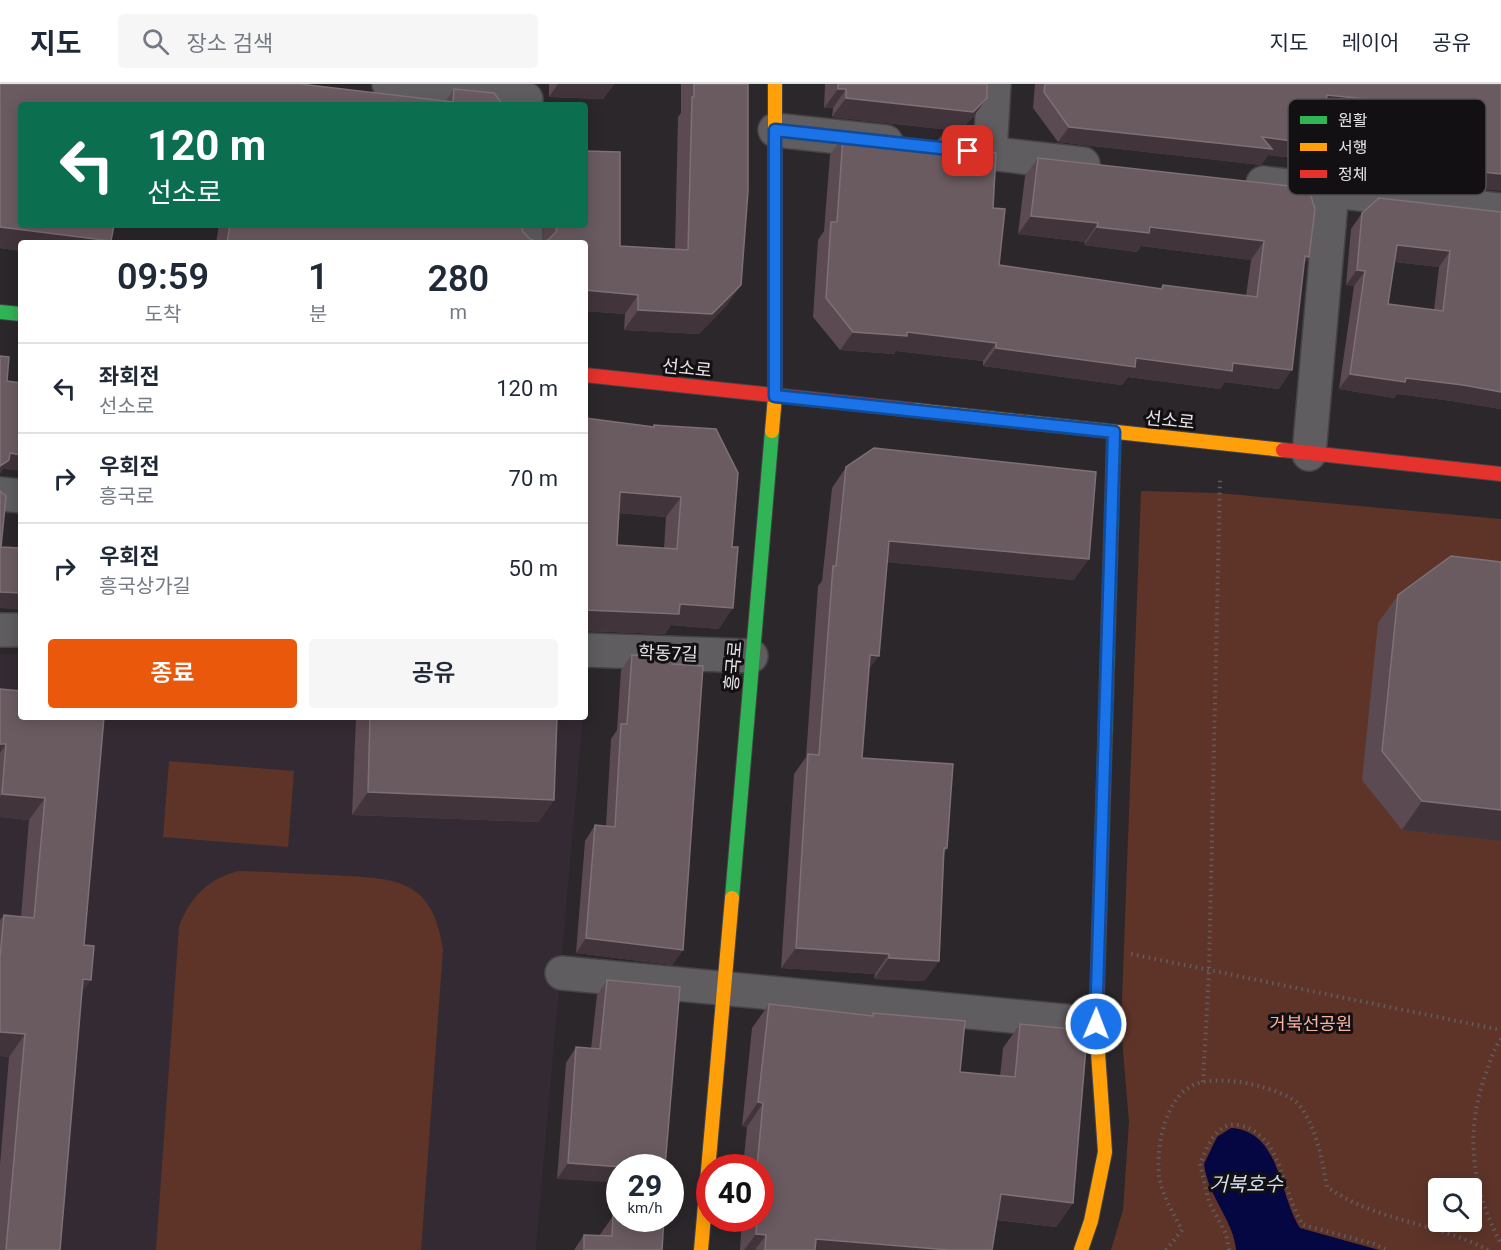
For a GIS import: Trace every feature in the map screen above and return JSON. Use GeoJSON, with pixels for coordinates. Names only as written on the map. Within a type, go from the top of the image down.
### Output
{"type":"FeatureCollection","features":[{"type":"Feature","properties":{"kind":"street"},"geometry":{"type":"LineString","coordinates":[[389,84],[526,96]]}},
{"type":"Feature","properties":{"kind":"street","name":"흥국로"},"geometry":{"type":"LineString","coordinates":[[701,1250],[775,396],[775,84]]}},
{"type":"Feature","properties":{"kind":"street"},"geometry":{"type":"LineString","coordinates":[[990,153],[994,84]]}},
{"type":"Feature","properties":{"kind":"street"},"geometry":{"type":"LineString","coordinates":[[775,130],[1108,166]]}},
{"type":"Feature","properties":{"kind":"street"},"geometry":{"type":"LineString","coordinates":[[1238,181],[1288,186]]}},
{"type":"Feature","properties":{"kind":"street"},"geometry":{"type":"LineString","coordinates":[[1309,453],[1332,195]]}},
{"type":"Feature","properties":{"kind":"street"},"geometry":{"type":"LineString","coordinates":[[1368,195],[1501,210]]}},
{"type":"Feature","properties":{"kind":"street"},"geometry":{"type":"LineString","coordinates":[[0,312],[18,314]]}},
{"type":"Feature","properties":{"kind":"street","name":"선소로"},"geometry":{"type":"LineString","coordinates":[[588,375],[1501,474]]}},
{"type":"Feature","properties":{"kind":"street"},"geometry":{"type":"LineString","coordinates":[[1081,1250],[1091,1221],[1106,1152],[1096,1024],[1114,432]]}},
{"type":"Feature","properties":{"kind":"street"},"geometry":{"type":"LineString","coordinates":[[0,494],[18,496]]}},
{"type":"Feature","properties":{"kind":"street"},"geometry":{"type":"LineString","coordinates":[[0,630],[18,630]]}},
{"type":"Feature","properties":{"kind":"street","name":"학동7길"},"geometry":{"type":"LineString","coordinates":[[588,650],[751,656]]}},
{"type":"Feature","properties":{"kind":"street"},"geometry":{"type":"LineString","coordinates":[[562,973],[1096,1024]]}},
{"type":"Feature","properties":{"kind":"path"},"geometry":{"type":"LineString","coordinates":[[1203,1082],[1209,971],[1218,517],[1222,444]]}},
{"type":"Feature","properties":{"kind":"path"},"geometry":{"type":"LineString","coordinates":[[1098,947],[1501,1030]]}},
{"type":"Feature","properties":{"kind":"path"},"geometry":{"type":"LineString","coordinates":[[1501,1039],[1476,1099],[1472,1156],[1484,1212],[1501,1244]]}},
{"type":"Feature","properties":{"kind":"path"},"geometry":{"type":"LineString","coordinates":[[1166,1250],[1182,1230],[1167,1202],[1160,1176],[1165,1127],[1176,1099],[1189,1087],[1203,1082],[1252,1084],[1283,1094],[1299,1104],[1310,1124],[1318,1146],[1327,1187],[1355,1204],[1470,1240],[1488,1250]]}},
{"type":"Feature","properties":{"kind":"path"},"geometry":{"type":"LineString","coordinates":[[1229,1250],[1226,1234],[1209,1202],[1200,1164],[1216,1135],[1222,1128],[1232,1124],[1249,1128],[1263,1139],[1281,1168],[1298,1218],[1303,1225],[1374,1244],[1387,1250]]}},
{"type":"Feature","properties":{"kind":"shaded area"},"geometry":{"type":"Polygon","coordinates":[[[0,654],[18,654],[18,720],[583,720],[536,1250],[0,1250],[0,654]]]}},
{"type":"Feature","properties":{"kind":"green space","name":"거북선공원"},"geometry":{"type":"Polygon","coordinates":[[[1141,491],[1219,493],[1501,519],[1501,1250],[1111,1250],[1123,1210],[1129,1122],[1121,1027],[1141,491]]]}},
{"type":"Feature","properties":{"kind":"green space"},"geometry":{"type":"Polygon","coordinates":[[[169,761],[294,771],[288,847],[163,837],[169,761]]]}},
{"type":"Feature","properties":{"kind":"green space"},"geometry":{"type":"Polygon","coordinates":[[[238,871],[353,876],[390,881],[406,886],[419,894],[438,925],[443,949],[421,1250],[156,1250],[179,927],[188,907],[201,891],[218,879],[238,871]]]}},
{"type":"Feature","properties":{"kind":"water","name":"거북호수"},"geometry":{"type":"Polygon","coordinates":[[[1231,1128],[1247,1132],[1260,1140],[1269,1153],[1300,1228],[1379,1250],[1236,1250],[1231,1229],[1210,1187],[1204,1164],[1217,1137],[1231,1128]]]}},
{"type":"Feature","properties":{"kind":"building"},"geometry":{"type":"Polygon","coordinates":[[[0,84],[300,84],[453,102],[18,102],[18,228],[113,228],[111,240],[103,240],[0,227],[0,84]]]}},
{"type":"Feature","properties":{"kind":"building"},"geometry":{"type":"Polygon","coordinates":[[[694,84],[748,84],[748,191],[741,285],[712,314],[638,310],[638,295],[588,290],[588,240],[548,240],[556,232],[557,228],[588,228],[588,151],[620,152],[620,246],[688,250],[692,97],[694,97],[694,84]]]}},
{"type":"Feature","properties":{"kind":"building"},"geometry":{"type":"Polygon","coordinates":[[[838,84],[987,84],[987,98],[973,112],[846,98],[846,89],[838,89],[838,84]]]}},
{"type":"Feature","properties":{"kind":"building"},"geometry":{"type":"Polygon","coordinates":[[[1045,84],[1501,84],[1501,174],[1486,172],[1486,99],[1365,99],[1327,95],[1327,99],[1288,99],[1288,141],[1262,137],[1272,149],[1069,127],[1044,92],[1045,84]]]}},
{"type":"Feature","properties":{"kind":"building"},"geometry":{"type":"Polygon","coordinates":[[[454,89],[494,93],[501,102],[453,102],[454,89]]]}},
{"type":"Feature","properties":{"kind":"building"},"geometry":{"type":"Polygon","coordinates":[[[843,137],[996,153],[993,208],[1005,209],[999,265],[1162,289],[1163,285],[1257,297],[1264,241],[1150,227],[1149,233],[1097,227],[1098,223],[1031,216],[1038,158],[1288,186],[1288,195],[1311,195],[1315,209],[1309,257],[1305,256],[1292,370],[1233,363],[1232,371],[1136,358],[1135,367],[996,348],[996,343],[907,332],[907,336],[853,332],[826,298],[831,222],[837,222],[843,137]]]}},
{"type":"Feature","properties":{"kind":"building"},"geometry":{"type":"Polygon","coordinates":[[[1379,198],[1501,212],[1501,392],[1406,378],[1405,382],[1350,374],[1365,271],[1357,270],[1362,213],[1379,198]],[[1397,245],[1388,304],[1443,311],[1450,251],[1397,245]]]}},
{"type":"Feature","properties":{"kind":"building"},"geometry":{"type":"Polygon","coordinates":[[[230,228],[522,228],[533,240],[228,240],[230,228]]]}},
{"type":"Feature","properties":{"kind":"building"},"geometry":{"type":"Polygon","coordinates":[[[0,356],[9,357],[7,381],[18,383],[18,454],[10,453],[9,460],[0,466],[0,356]]]}},
{"type":"Feature","properties":{"kind":"building"},"geometry":{"type":"Polygon","coordinates":[[[588,418],[654,427],[654,425],[716,429],[738,473],[732,547],[738,547],[733,608],[680,604],[679,614],[588,610],[588,418]],[[620,492],[617,545],[677,549],[681,497],[620,492]]]}},
{"type":"Feature","properties":{"kind":"building"},"geometry":{"type":"Polygon","coordinates":[[[874,448],[1096,472],[1089,559],[889,541],[879,656],[870,655],[862,758],[953,764],[947,848],[944,848],[939,961],[889,958],[889,954],[796,948],[808,754],[819,755],[833,566],[836,566],[846,467],[874,448]]]}},
{"type":"Feature","properties":{"kind":"building"},"geometry":{"type":"Polygon","coordinates":[[[0,491],[6,496],[1,547],[18,548],[18,593],[0,592],[0,491]]]}},
{"type":"Feature","properties":{"kind":"building"},"geometry":{"type":"Polygon","coordinates":[[[1451,556],[1501,562],[1501,810],[1422,801],[1382,751],[1398,595],[1451,556]]]}},
{"type":"Feature","properties":{"kind":"building"},"geometry":{"type":"Polygon","coordinates":[[[632,655],[673,656],[672,664],[703,666],[683,950],[586,938],[595,825],[615,827],[621,724],[627,724],[632,655]]]}},
{"type":"Feature","properties":{"kind":"building"},"geometry":{"type":"Polygon","coordinates":[[[0,689],[18,691],[18,720],[104,720],[84,945],[94,946],[91,980],[83,979],[60,1250],[6,1250],[25,1034],[0,1032],[0,957],[4,915],[34,918],[45,798],[2,794],[6,744],[0,744],[0,689]]]}},
{"type":"Feature","properties":{"kind":"building"},"geometry":{"type":"Polygon","coordinates":[[[370,720],[557,720],[554,800],[368,792],[370,720]]]}},
{"type":"Feature","properties":{"kind":"building"},"geometry":{"type":"Polygon","coordinates":[[[607,980],[680,987],[666,1154],[606,1154],[606,1166],[568,1163],[576,1047],[600,1049],[607,980]]]}},
{"type":"Feature","properties":{"kind":"building"},"geometry":{"type":"Polygon","coordinates":[[[769,1004],[873,1016],[873,1013],[965,1021],[960,1072],[1015,1077],[1020,1024],[1072,1029],[1086,1047],[1073,1203],[1001,1194],[992,1250],[949,1250],[816,1239],[815,1250],[765,1250],[766,1235],[756,1234],[756,1232],[774,1232],[774,1154],[758,1154],[763,1103],[758,1102],[769,1004]]]}},
{"type":"Feature","properties":{"kind":"building"},"geometry":{"type":"Polygon","coordinates":[[[612,1232],[663,1232],[662,1250],[584,1250],[584,1235],[612,1236],[612,1232]]]}},
{"type":"Feature","properties":{"kind":"traffic: fast"},"geometry":{"type":"LineString","coordinates":[[0,312],[18,314]]}},
{"type":"Feature","properties":{"kind":"traffic: fast"},"geometry":{"type":"LineString","coordinates":[[732,898],[772,431]]}},
{"type":"Feature","properties":{"kind":"traffic: fast"},"geometry":{"type":"LineString","coordinates":[[1105,739],[1114,432]]}},
{"type":"Feature","properties":{"kind":"traffic: slow"},"geometry":{"type":"LineString","coordinates":[[772,431],[775,396],[775,84]]}},
{"type":"Feature","properties":{"kind":"traffic: slow"},"geometry":{"type":"LineString","coordinates":[[913,410],[1283,450]]}},
{"type":"Feature","properties":{"kind":"traffic: slow"},"geometry":{"type":"LineString","coordinates":[[701,1250],[732,898]]}},
{"type":"Feature","properties":{"kind":"traffic: slow"},"geometry":{"type":"LineString","coordinates":[[1081,1250],[1091,1221],[1105,1152],[1096,1024],[1097,996]]}},
{"type":"Feature","properties":{"kind":"traffic: jam"},"geometry":{"type":"LineString","coordinates":[[588,375],[913,410]]}},
{"type":"Feature","properties":{"kind":"traffic: jam"},"geometry":{"type":"LineString","coordinates":[[1283,450],[1501,474]]}},
{"type":"Feature","properties":{"kind":"traffic: jam"},"geometry":{"type":"LineString","coordinates":[[1097,996],[1105,739]]}},
{"type":"Feature","properties":{"kind":"route"},"geometry":{"type":"LineString","coordinates":[[968,151],[775,130],[775,396],[1114,432],[1096,1024]]}}]}
